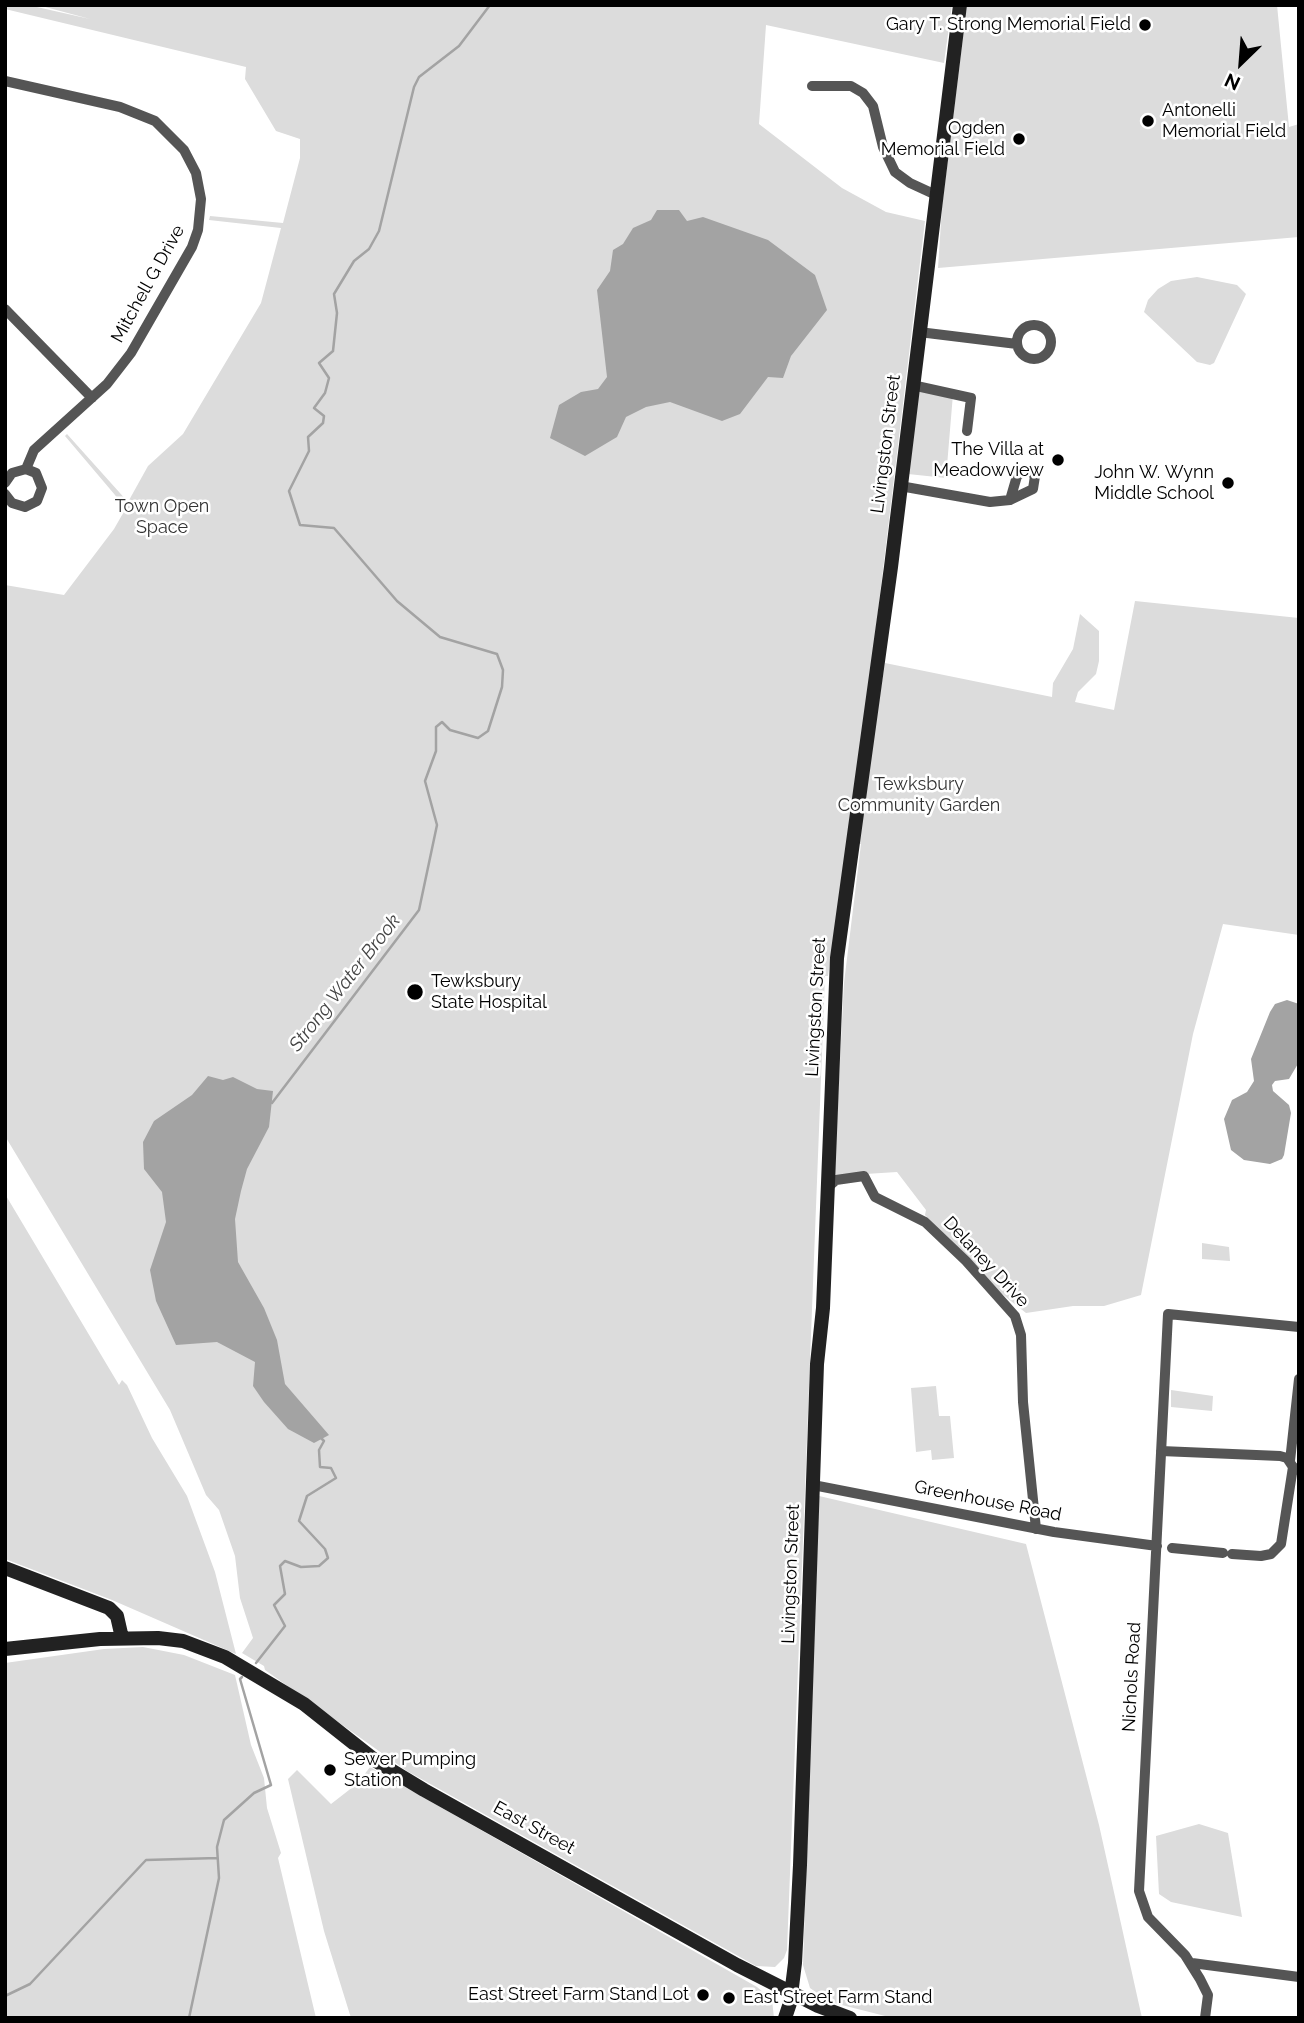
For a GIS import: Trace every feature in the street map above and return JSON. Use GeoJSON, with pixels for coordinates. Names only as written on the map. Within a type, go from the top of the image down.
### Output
{"type":"FeatureCollection","features":[{"type":"Feature","properties":{"kind":"street","name":"Livingston Street"},"geometry":{"type":"LineString","coordinates":[[785,2018],[791,1993],[800,1866],[831,1042],[840,930],[867,752],[960,5]]}},
{"type":"Feature","properties":{"kind":"street","name":"Mitchell G Drive"},"geometry":{"type":"LineString","coordinates":[[5,81],[120,107],[148,117],[166,128],[180,144],[199,184],[201,215],[192,247],[127,359],[92,398],[34,450],[26,469],[12,473],[5,482]]}},
{"type":"Feature","properties":{"kind":"street"},"geometry":{"type":"LineString","coordinates":[[812,86],[851,86],[863,93],[873,106],[883,146],[895,172],[910,183],[936,195]]}},
{"type":"Feature","properties":{"kind":"street"},"geometry":{"type":"LineString","coordinates":[[5,309],[92,398]]}},
{"type":"Feature","properties":{"kind":"street"},"geometry":{"type":"LineString","coordinates":[[919,332],[1017,344]]}},
{"type":"Feature","properties":{"kind":"street"},"geometry":{"type":"LineString","coordinates":[[912,385],[971,398],[967,431]]}},
{"type":"Feature","properties":{"kind":"street"},"geometry":{"type":"LineString","coordinates":[[5,494],[12,503],[20,507],[37,501],[42,483],[36,473],[26,469]]}},
{"type":"Feature","properties":{"kind":"street"},"geometry":{"type":"LineString","coordinates":[[900,486],[943,492],[980,503],[1010,499]]}},
{"type":"Feature","properties":{"kind":"street","name":"Delaney Drive"},"geometry":{"type":"LineString","coordinates":[[827,1188],[836,1180],[864,1176],[875,1198],[925,1222],[966,1261],[1015,1316],[1021,1335],[1023,1402],[1036,1529]]}},
{"type":"Feature","properties":{"kind":"street","name":"Nichols Road"},"geometry":{"type":"LineString","coordinates":[[1205,2018],[1208,1995],[1192,1963],[1148,1917],[1139,1891],[1168,1314],[1299,1326]]}},
{"type":"Feature","properties":{"kind":"street"},"geometry":{"type":"LineString","coordinates":[[1172,1548],[1261,1556],[1271,1553],[1281,1544],[1294,1466],[1299,1379]]}},
{"type":"Feature","properties":{"kind":"street"},"geometry":{"type":"LineString","coordinates":[[1161,1451],[1280,1456],[1294,1466]]}},
{"type":"Feature","properties":{"kind":"street","name":"Greenhouse Road"},"geometry":{"type":"LineString","coordinates":[[813,1485],[1036,1529],[1157,1546]]}},
{"type":"Feature","properties":{"kind":"street"},"geometry":{"type":"LineString","coordinates":[[5,1568],[110,1608],[117,1616],[122,1638]]}},
{"type":"Feature","properties":{"kind":"street","name":"East Street"},"geometry":{"type":"LineString","coordinates":[[5,1649],[122,1638],[183,1641],[244,1667],[304,1704],[399,1775],[791,1993],[850,2018]]}},
{"type":"Feature","properties":{"kind":"street"},"geometry":{"type":"LineString","coordinates":[[1192,1963],[1299,1977]]}},
{"type":"Feature","properties":{"kind":"green space","name":"Tewksbury State Hospital"},"geometry":{"type":"Polygon","coordinates":[[[5,5],[28,5],[90,19],[38,5],[952,5],[944,63],[766,25],[759,124],[842,188],[886,212],[925,221],[859,769],[828,976],[825,976],[787,1950],[784,1958],[775,1967],[756,1966],[407,1771],[265,1670],[264,1666],[242,1653],[253,1638],[240,1598],[235,1556],[219,1510],[206,1495],[170,1410],[5,1136],[5,585],[64,595],[114,529],[126,508],[65,436],[67,434],[128,502],[148,466],[183,434],[261,303],[281,228],[209,220],[210,216],[283,223],[300,158],[300,139],[276,131],[245,79],[246,67],[5,9],[5,5]]]}},
{"type":"Feature","properties":{"kind":"green space"},"geometry":{"type":"Polygon","coordinates":[[[967,5],[1277,5],[1289,127],[1299,124],[1299,237],[938,268],[942,207],[967,5]]]}},
{"type":"Feature","properties":{"kind":"green space"},"geometry":{"type":"Polygon","coordinates":[[[1197,277],[1237,285],[1246,294],[1214,363],[1210,365],[1197,362],[1144,312],[1148,300],[1158,289],[1171,281],[1197,277]]]}},
{"type":"Feature","properties":{"kind":"green space"},"geometry":{"type":"Polygon","coordinates":[[[918,391],[953,394],[946,478],[908,474],[918,391]]]}},
{"type":"Feature","properties":{"kind":"green space","name":"Tewksbury Community Garden"},"geometry":{"type":"Polygon","coordinates":[[[1135,601],[1299,618],[1299,935],[1223,924],[1193,1034],[1141,1295],[1104,1306],[1073,1306],[1026,1313],[991,1285],[925,1215],[926,1210],[897,1172],[834,1176],[844,983],[861,844],[858,844],[881,687],[885,663],[1052,697],[1053,683],[1073,649],[1080,614],[1099,631],[1099,661],[1096,674],[1078,692],[1075,702],[1114,710],[1135,601]]]}},
{"type":"Feature","properties":{"kind":"green space"},"geometry":{"type":"Polygon","coordinates":[[[5,1194],[119,1385],[122,1380],[127,1385],[152,1438],[187,1496],[215,1572],[236,1654],[112,1600],[5,1559],[5,1194]]]}},
{"type":"Feature","properties":{"kind":"green space"},"geometry":{"type":"Polygon","coordinates":[[[1202,1243],[1229,1247],[1230,1261],[1202,1259],[1202,1243]]]}},
{"type":"Feature","properties":{"kind":"green space"},"geometry":{"type":"Polygon","coordinates":[[[936,1386],[939,1416],[950,1416],[954,1458],[932,1460],[931,1450],[916,1452],[911,1388],[936,1386]]]}},
{"type":"Feature","properties":{"kind":"green space"},"geometry":{"type":"Polygon","coordinates":[[[1171,1390],[1213,1396],[1212,1411],[1171,1407],[1171,1390]]]}},
{"type":"Feature","properties":{"kind":"green space"},"geometry":{"type":"Polygon","coordinates":[[[819,1496],[1026,1544],[1099,1825],[1142,2018],[893,2018],[830,2002],[810,1988],[803,1965],[819,1496]]]}},
{"type":"Feature","properties":{"kind":"green space"},"geometry":{"type":"Polygon","coordinates":[[[143,1647],[184,1655],[235,1675],[251,1745],[264,1778],[267,1808],[281,1853],[278,1858],[316,2018],[5,2018],[5,1663],[104,1649],[143,1647]]]}},
{"type":"Feature","properties":{"kind":"green space"},"geometry":{"type":"Polygon","coordinates":[[[370,1767],[757,1987],[772,2000],[774,2018],[351,2018],[324,1931],[288,1779],[297,1770],[331,1804],[358,1783],[370,1767]]]}},
{"type":"Feature","properties":{"kind":"green space"},"geometry":{"type":"Polygon","coordinates":[[[1199,1824],[1228,1833],[1242,1917],[1171,1902],[1159,1894],[1156,1836],[1199,1824]]]}},
{"type":"Feature","properties":{"kind":"shaded area"},"geometry":{"type":"Polygon","coordinates":[[[657,210],[679,210],[687,221],[703,217],[768,240],[815,275],[827,310],[791,356],[783,378],[768,377],[740,414],[722,421],[670,402],[646,407],[626,417],[617,437],[585,456],[550,438],[559,405],[581,392],[598,389],[607,377],[597,290],[610,271],[613,250],[623,244],[633,228],[651,220],[657,210]]]}},
{"type":"Feature","properties":{"kind":"shaded area"},"geometry":{"type":"Polygon","coordinates":[[[1287,1000],[1299,1004],[1299,1062],[1289,1079],[1275,1081],[1272,1085],[1273,1091],[1289,1105],[1291,1113],[1284,1155],[1282,1159],[1270,1164],[1244,1160],[1231,1150],[1224,1119],[1232,1100],[1247,1092],[1254,1081],[1251,1059],[1270,1012],[1275,1004],[1287,1000]]]}},
{"type":"Feature","properties":{"kind":"shaded area"},"geometry":{"type":"Polygon","coordinates":[[[208,1076],[223,1080],[233,1077],[257,1089],[273,1091],[269,1127],[247,1169],[235,1219],[238,1262],[264,1308],[277,1340],[285,1384],[329,1435],[314,1443],[288,1429],[264,1402],[253,1386],[255,1362],[217,1342],[176,1345],[156,1301],[150,1270],[166,1222],[162,1192],[144,1169],[143,1142],[154,1121],[192,1095],[208,1076]]]}},
{"type":"Feature","properties":{"kind":"waterway","name":"Strong Water Brook"},"geometry":{"type":"LineString","coordinates":[[272,1103],[419,910],[437,825],[425,781],[436,751],[436,727],[442,722],[450,730],[478,738],[488,731],[502,687],[503,670],[497,654],[440,637],[397,601],[334,528],[300,525],[289,491],[309,451],[308,437],[323,423],[324,416],[314,408],[325,393],[329,378],[319,363],[333,351],[337,313],[334,294],[354,261],[369,249],[379,231],[414,87],[419,77],[459,46],[490,5]]}},
{"type":"Feature","properties":{"kind":"waterway","name":"Strong Water Brook"},"geometry":{"type":"LineString","coordinates":[[256,1663],[285,1626],[274,1605],[285,1594],[280,1566],[285,1561],[301,1567],[319,1566],[328,1558],[325,1549],[299,1521],[307,1496],[336,1478],[331,1468],[320,1467],[319,1450],[324,1441],[321,1438]]}},
{"type":"Feature","properties":{"kind":"waterway","name":"Strong Water Brook"},"geometry":{"type":"LineString","coordinates":[[189,2018],[219,1878],[217,1847],[224,1820],[254,1793],[271,1785],[240,1679],[242,1677]]}},
{"type":"Feature","properties":{"kind":"waterway"},"geometry":{"type":"LineString","coordinates":[[5,1996],[30,1984],[146,1860],[217,1858]]}},
{"type":"Feature","properties":{"kind":"place","name":"Gary T. Strong Memorial Field"},"geometry":{"type":"Point","coordinates":[1145,25]}},
{"type":"Feature","properties":{"kind":"place","name":"Antonelli Memorial Field"},"geometry":{"type":"Point","coordinates":[1148,121]}},
{"type":"Feature","properties":{"kind":"place","name":"Ogden Memorial Field"},"geometry":{"type":"Point","coordinates":[1019,139]}},
{"type":"Feature","properties":{"kind":"place","name":"The Villa at Meadowview"},"geometry":{"type":"Point","coordinates":[1058,460]}},
{"type":"Feature","properties":{"kind":"place","name":"John W. Wynn Middle School"},"geometry":{"type":"Point","coordinates":[1228,483]}},
{"type":"Feature","properties":{"kind":"place","name":"Tewksbury State Hospital"},"geometry":{"type":"Point","coordinates":[415,992]}},
{"type":"Feature","properties":{"kind":"place","name":"Sewer Pumping Station"},"geometry":{"type":"Point","coordinates":[330,1770]}},
{"type":"Feature","properties":{"kind":"place","name":"East Street Farm Stand Lot"},"geometry":{"type":"Point","coordinates":[703,1995]}},
{"type":"Feature","properties":{"kind":"place","name":"East Street Farm Stand"},"geometry":{"type":"Point","coordinates":[729,1998]}},
{"type":"Feature","properties":{"kind":"park label","name":"Town Open Space"},"geometry":{"type":"Point","coordinates":[162,517]}}]}
